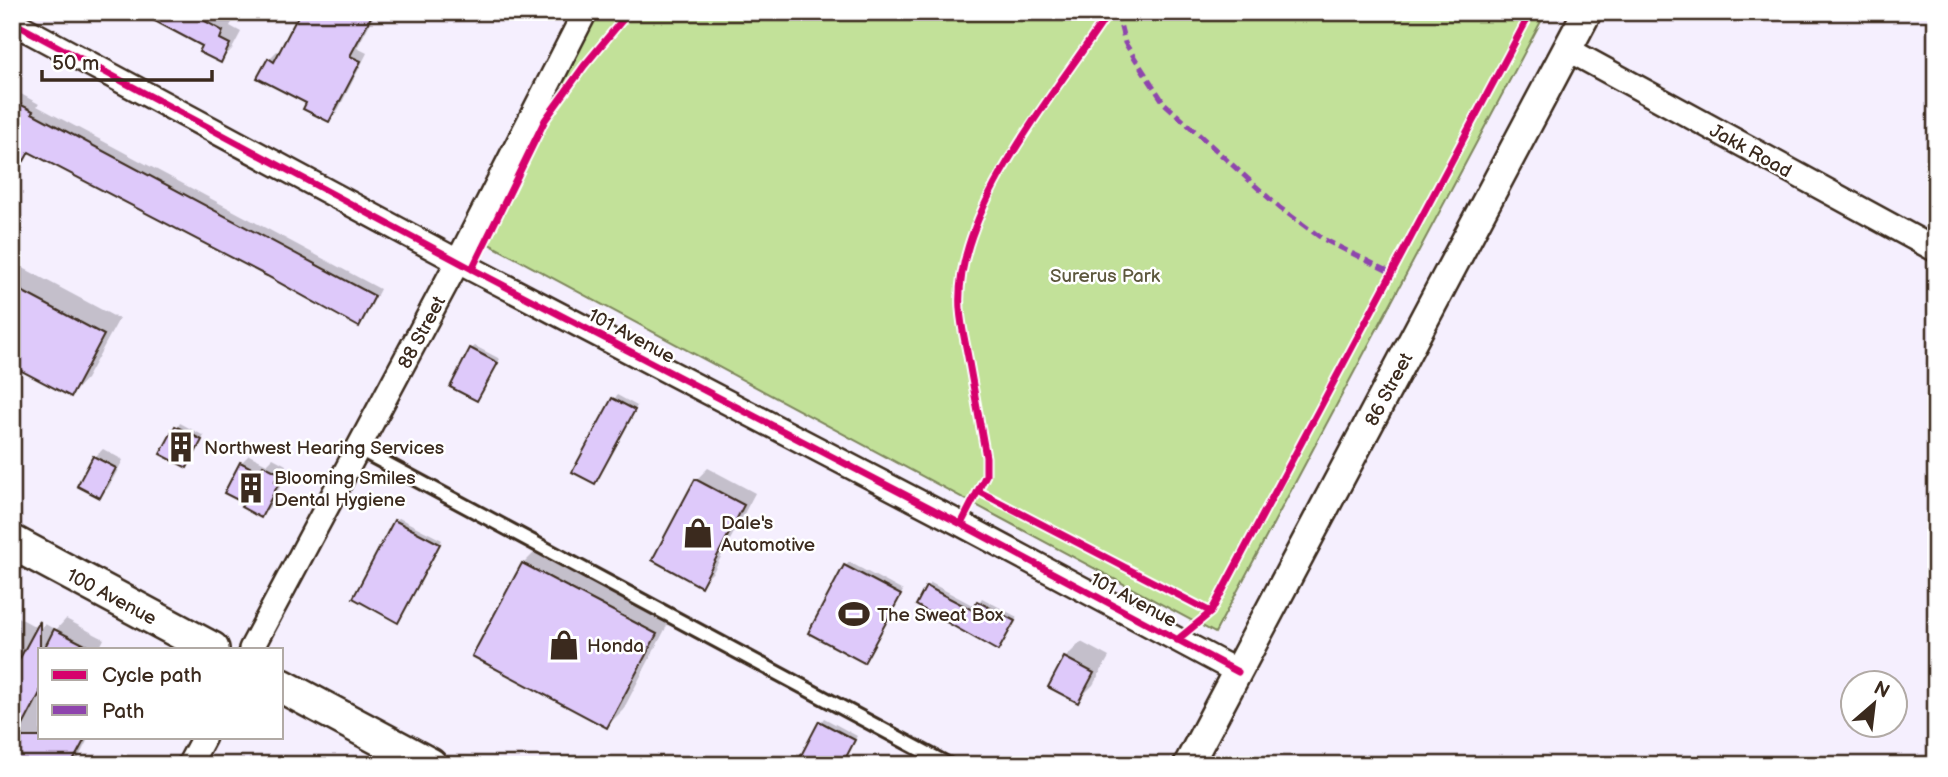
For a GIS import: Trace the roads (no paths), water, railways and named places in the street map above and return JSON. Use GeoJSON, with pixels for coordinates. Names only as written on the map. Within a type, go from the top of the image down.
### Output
{"type":"FeatureCollection","features":[{"type":"Feature","properties":{"kind":"main road","name":"100 Avenue"},"geometry":{"type":"LineString","coordinates":[[12,542],[210,648]]}},
{"type":"Feature","properties":{"kind":"main road"},"geometry":{"type":"LineString","coordinates":[[284,687],[430,765]]}},
{"type":"Feature","properties":{"kind":"street","name":"88 Street"},"geometry":{"type":"LineString","coordinates":[[252,648],[458,261],[585,12]]}},
{"type":"Feature","properties":{"kind":"street","name":"86 Street"},"geometry":{"type":"LineString","coordinates":[[1188,765],[1587,12]]}},
{"type":"Feature","properties":{"kind":"street","name":"101 Avenue"},"geometry":{"type":"LineString","coordinates":[[12,22],[458,261],[1238,672]]}},
{"type":"Feature","properties":{"kind":"street","name":"Jakk Road"},"geometry":{"type":"LineString","coordinates":[[1567,49],[1936,250]]}},
{"type":"Feature","properties":{"kind":"street"},"geometry":{"type":"LineString","coordinates":[[189,765],[203,738]]}},
{"type":"Feature","properties":{"kind":"lane"},"geometry":{"type":"LineString","coordinates":[[359,449],[949,765]]}},
{"type":"Feature","properties":{"kind":"place","name":"Northwest Hearing Services"},"geometry":{"type":"Point","coordinates":[181,447]}},
{"type":"Feature","properties":{"kind":"place","name":"Blooming Smiles Dental Hygiene"},"geometry":{"type":"Point","coordinates":[251,488]}},
{"type":"Feature","properties":{"kind":"place","name":"Dale's Automotive"},"geometry":{"type":"Point","coordinates":[698,533]}},
{"type":"Feature","properties":{"kind":"place","name":"The Sweat Box"},"geometry":{"type":"Point","coordinates":[854,614]}},
{"type":"Feature","properties":{"kind":"place","name":"Honda"},"geometry":{"type":"Point","coordinates":[564,645]}},
{"type":"Feature","properties":{"kind":"park label","name":"Surerus Park"},"geometry":{"type":"Point","coordinates":[1105,275]}}]}
